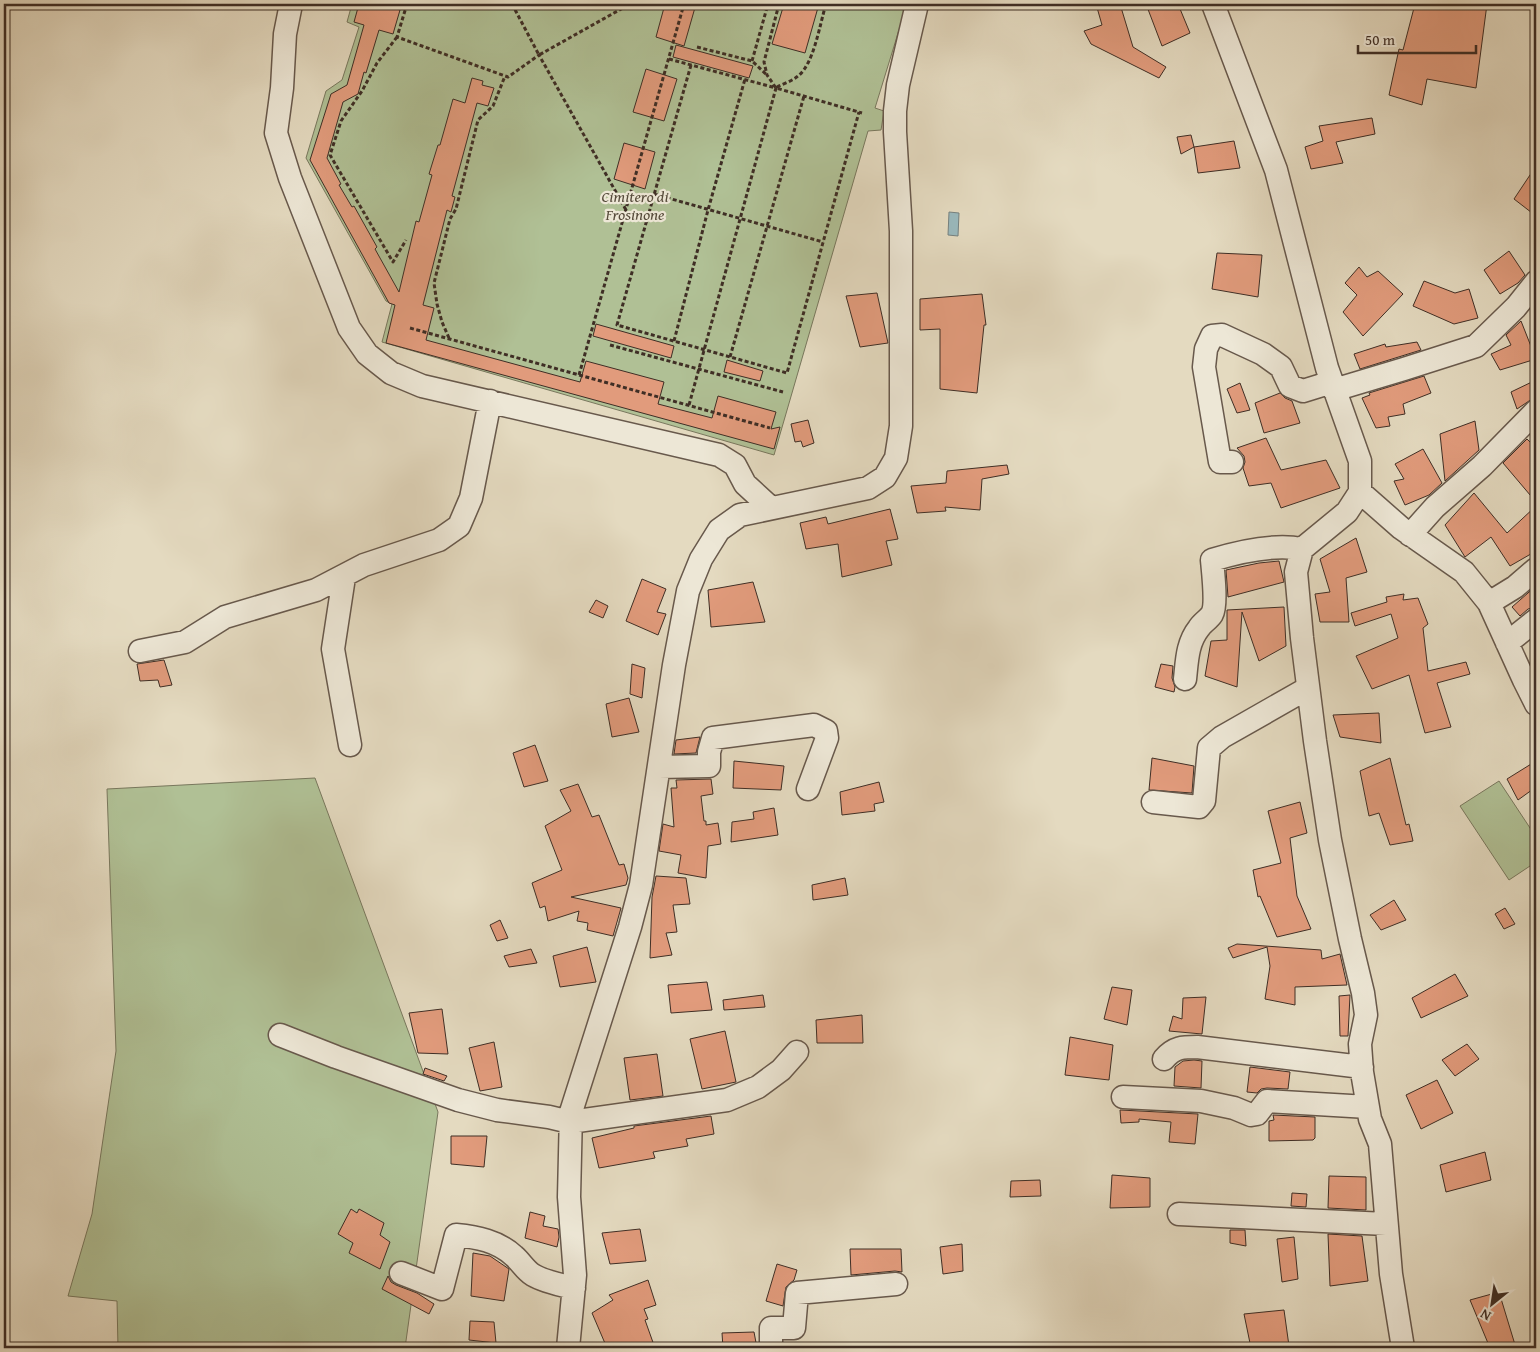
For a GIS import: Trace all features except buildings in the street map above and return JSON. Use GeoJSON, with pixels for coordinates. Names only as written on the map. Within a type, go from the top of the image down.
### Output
{"type":"FeatureCollection","features":[{"type":"Feature","properties":{"kind":"street"},"geometry":{"type":"LineString","coordinates":[[291,4],[285,34],[282,88],[276,133],[290,178],[349,328],[367,354],[391,374],[422,386],[719,455],[735,466],[745,484],[770,507]]}},
{"type":"Feature","properties":{"kind":"street"},"geometry":{"type":"LineString","coordinates":[[568,1348],[575,1275],[569,1197],[571,1112],[639,894],[674,665],[688,591],[701,559],[719,530],[740,515],[770,507],[868,488],[885,477],[896,458],[901,426],[901,231],[895,111],[898,85],[917,4]]}},
{"type":"Feature","properties":{"kind":"street"},"geometry":{"type":"LineString","coordinates":[[1213,4],[1276,170],[1333,386],[1360,461],[1360,492],[1348,512],[1302,549],[1296,572],[1314,741],[1330,840],[1363,993],[1366,1015],[1360,1044],[1362,1067],[1370,1119],[1380,1144],[1391,1274],[1403,1348]]}},
{"type":"Feature","properties":{"kind":"street"},"geometry":{"type":"LineString","coordinates":[[1232,462],[1220,462],[1213,425],[1204,367],[1206,349],[1212,336],[1222,334],[1263,354],[1281,367],[1290,386],[1303,391],[1333,386],[1476,346],[1516,307],[1536,282]]}},
{"type":"Feature","properties":{"kind":"street"},"geometry":{"type":"LineString","coordinates":[[140,651],[185,642],[225,617],[316,590],[364,565],[439,540],[459,526],[471,498],[490,401]]}},
{"type":"Feature","properties":{"kind":"street"},"geometry":{"type":"LineString","coordinates":[[1410,535],[1435,507],[1482,466],[1536,411]]}},
{"type":"Feature","properties":{"kind":"street"},"geometry":{"type":"LineString","coordinates":[[728,523],[740,500],[745,484]]}},
{"type":"Feature","properties":{"kind":"street"},"geometry":{"type":"LineString","coordinates":[[1360,492],[1410,535],[1464,572],[1489,603],[1536,704]]}},
{"type":"Feature","properties":{"kind":"street"},"geometry":{"type":"LineString","coordinates":[[1185,679],[1191,640],[1213,613],[1212,560],[1228,555],[1287,546],[1302,549]]}},
{"type":"Feature","properties":{"kind":"street"},"geometry":{"type":"LineString","coordinates":[[1489,603],[1515,587],[1536,569]]}},
{"type":"Feature","properties":{"kind":"street"},"geometry":{"type":"LineString","coordinates":[[344,577],[333,649],[350,745]]}},
{"type":"Feature","properties":{"kind":"street"},"geometry":{"type":"LineString","coordinates":[[1507,644],[1536,620]]}},
{"type":"Feature","properties":{"kind":"street"},"geometry":{"type":"LineString","coordinates":[[1153,802],[1199,807],[1204,801],[1209,748],[1222,737],[1308,688]]}},
{"type":"Feature","properties":{"kind":"street"},"geometry":{"type":"LineString","coordinates":[[659,767],[709,766],[709,752],[713,738],[814,725],[826,731],[827,738],[808,788]]}},
{"type":"Feature","properties":{"kind":"street"},"geometry":{"type":"LineString","coordinates":[[280,1035],[336,1058],[458,1100],[497,1110],[549,1117],[570,1122],[727,1100],[758,1087],[781,1070],[797,1052]]}},
{"type":"Feature","properties":{"kind":"street"},"geometry":{"type":"LineString","coordinates":[[1164,1059],[1169,1052],[1180,1047],[1197,1047],[1362,1067]]}},
{"type":"Feature","properties":{"kind":"street"},"geometry":{"type":"LineString","coordinates":[[1124,1097],[1201,1101],[1234,1108],[1251,1115],[1256,1114],[1267,1101],[1368,1108]]}},
{"type":"Feature","properties":{"kind":"street"},"geometry":{"type":"LineString","coordinates":[[1179,1214],[1386,1224]]}},
{"type":"Feature","properties":{"kind":"street"},"geometry":{"type":"LineString","coordinates":[[401,1273],[442,1289],[456,1235],[495,1243],[512,1254],[526,1270],[535,1276],[574,1288]]}},
{"type":"Feature","properties":{"kind":"street"},"geometry":{"type":"LineString","coordinates":[[771,1348],[771,1328],[794,1328],[797,1293],[896,1284]]}},
{"type":"Feature","properties":{"kind":"path"},"geometry":{"type":"LineString","coordinates":[[406,240],[392,262],[330,155],[341,121],[362,91],[377,63],[397,37],[407,4]]}},
{"type":"Feature","properties":{"kind":"path"},"geometry":{"type":"LineString","coordinates":[[512,4],[626,210]]}},
{"type":"Feature","properties":{"kind":"path"},"geometry":{"type":"LineString","coordinates":[[397,37],[508,77],[539,55],[630,4]]}},
{"type":"Feature","properties":{"kind":"path"},"geometry":{"type":"LineString","coordinates":[[580,375],[684,4]]}},
{"type":"Feature","properties":{"kind":"path"},"geometry":{"type":"LineString","coordinates":[[752,61],[768,4]]}},
{"type":"Feature","properties":{"kind":"path"},"geometry":{"type":"LineString","coordinates":[[767,75],[764,62],[779,4]]}},
{"type":"Feature","properties":{"kind":"path"},"geometry":{"type":"LineString","coordinates":[[689,406],[776,88],[798,76],[806,68],[826,4]]}},
{"type":"Feature","properties":{"kind":"path"},"geometry":{"type":"LineString","coordinates":[[697,47],[752,61],[767,75],[776,88]]}},
{"type":"Feature","properties":{"kind":"path"},"geometry":{"type":"LineString","coordinates":[[668,59],[745,79],[860,112],[787,373],[617,325],[691,65]]}},
{"type":"Feature","properties":{"kind":"path"},"geometry":{"type":"LineString","coordinates":[[450,339],[436,304],[434,283],[450,219],[456,209],[478,120],[493,106],[505,76]]}},
{"type":"Feature","properties":{"kind":"path"},"geometry":{"type":"LineString","coordinates":[[674,341],[745,79]]}},
{"type":"Feature","properties":{"kind":"path"},"geometry":{"type":"LineString","coordinates":[[730,357],[804,96]]}},
{"type":"Feature","properties":{"kind":"path"},"geometry":{"type":"LineString","coordinates":[[654,194],[824,242]]}},
{"type":"Feature","properties":{"kind":"path"},"geometry":{"type":"LineString","coordinates":[[410,328],[770,428]]}},
{"type":"Feature","properties":{"kind":"path"},"geometry":{"type":"LineString","coordinates":[[610,345],[783,392]]}},
{"type":"Feature","properties":{"kind":"green space","name":"Cimitero di Frosinone"},"geometry":{"type":"Polygon","coordinates":[[[352,4],[907,4],[875,108],[884,111],[881,130],[868,131],[774,455],[382,342],[392,304],[386,301],[306,158],[326,91],[342,80],[359,27],[347,22],[352,4]]]}},
{"type":"Feature","properties":{"kind":"green space"},"geometry":{"type":"Polygon","coordinates":[[[315,778],[438,1112],[405,1348],[118,1348],[117,1301],[68,1296],[92,1214],[116,1051],[107,789],[315,778]]]}},
{"type":"Feature","properties":{"kind":"green space"},"geometry":{"type":"Polygon","coordinates":[[[1499,781],[1536,837],[1536,862],[1509,880],[1460,806],[1499,781]]]}},
{"type":"Feature","properties":{"kind":"water"},"geometry":{"type":"Polygon","coordinates":[[[949,212],[959,213],[958,236],[948,235],[949,212]]]}}]}
